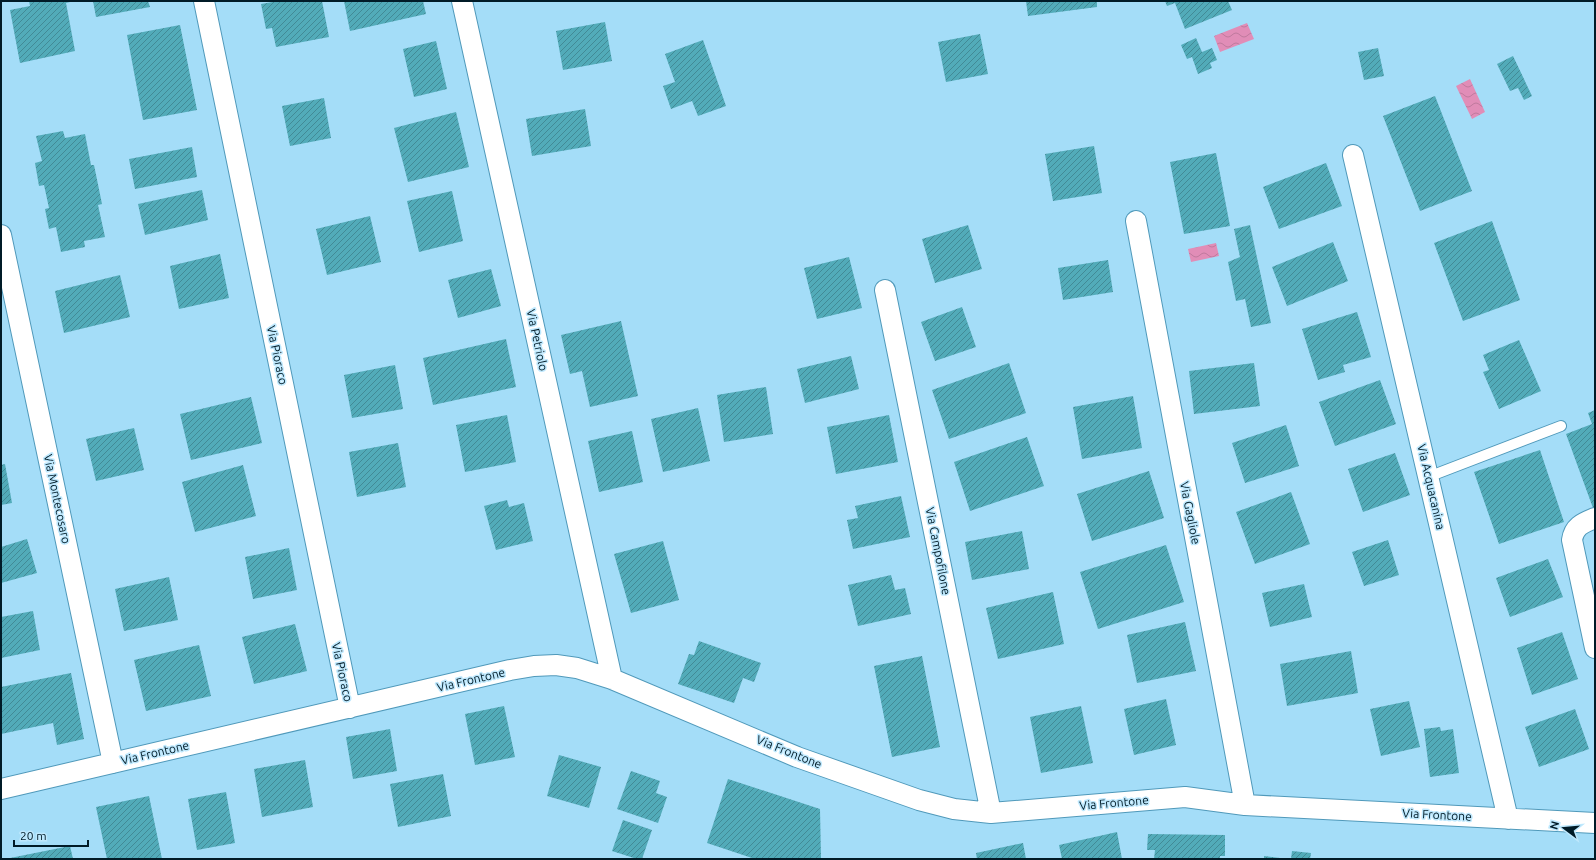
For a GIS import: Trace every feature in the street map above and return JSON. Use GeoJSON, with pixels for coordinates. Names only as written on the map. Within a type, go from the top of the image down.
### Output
{"type":"FeatureCollection","features":[{"type":"Feature","properties":{"kind":"street","name":"Via Pioraco"},"geometry":{"type":"LineString","coordinates":[[204,1],[350,708]]}},
{"type":"Feature","properties":{"kind":"street","name":"Via Petriolo"},"geometry":{"type":"LineString","coordinates":[[462,1],[612,679]]}},
{"type":"Feature","properties":{"kind":"street","name":"Via Acquacanina"},"geometry":{"type":"LineString","coordinates":[[1353,155],[1508,819]]}},
{"type":"Feature","properties":{"kind":"street","name":"Via Gagliole"},"geometry":{"type":"LineString","coordinates":[[1136,221],[1245,804]]}},
{"type":"Feature","properties":{"kind":"street","name":"Via Montecosaro"},"geometry":{"type":"LineString","coordinates":[[1,235],[113,763]]}},
{"type":"Feature","properties":{"kind":"street","name":"Via Campofilone"},"geometry":{"type":"LineString","coordinates":[[885,290],[991,813]]}},
{"type":"Feature","properties":{"kind":"street"},"geometry":{"type":"LineString","coordinates":[[1595,518],[1580,525],[1574,531],[1572,540],[1595,648]]}},
{"type":"Feature","properties":{"kind":"street","name":"Via Frontone"},"geometry":{"type":"LineString","coordinates":[[1,788],[534,666],[556,665],[577,668],[612,679],[797,757],[919,800],[954,809],[991,813],[1185,797],[1245,804],[1595,823]]}},
{"type":"Feature","properties":{"kind":"lane"},"geometry":{"type":"LineString","coordinates":[[1428,477],[1561,426]]}},
{"type":"Feature","properties":{"kind":"water"},"geometry":{"type":"Polygon","coordinates":[[[1247,23],[1254,39],[1220,52],[1214,36],[1247,23]]]}},
{"type":"Feature","properties":{"kind":"water"},"geometry":{"type":"Polygon","coordinates":[[[1470,79],[1485,112],[1472,119],[1456,86],[1470,79]]]}},
{"type":"Feature","properties":{"kind":"water"},"geometry":{"type":"Polygon","coordinates":[[[1216,243],[1219,256],[1191,262],[1188,249],[1216,243]]]}},
{"type":"Feature","properties":{"kind":"building"},"geometry":{"type":"Polygon","coordinates":[[[29,1],[74,1],[66,3],[75,51],[20,63],[10,10],[30,6],[29,1]]]}},
{"type":"Feature","properties":{"kind":"building"},"geometry":{"type":"Polygon","coordinates":[[[93,1],[148,1],[150,7],[96,17],[93,1]]]}},
{"type":"Feature","properties":{"kind":"building"},"geometry":{"type":"Polygon","coordinates":[[[278,1],[322,1],[329,37],[276,47],[272,28],[266,29],[261,4],[278,1]]]}},
{"type":"Feature","properties":{"kind":"building"},"geometry":{"type":"Polygon","coordinates":[[[344,1],[423,1],[426,14],[350,31],[344,1]]]}},
{"type":"Feature","properties":{"kind":"building"},"geometry":{"type":"Polygon","coordinates":[[[1026,1],[1097,1],[1097,7],[1028,16],[1026,1]]]}},
{"type":"Feature","properties":{"kind":"building"},"geometry":{"type":"Polygon","coordinates":[[[1165,1],[1228,1],[1232,10],[1185,29],[1175,3],[1167,6],[1165,1]]]}},
{"type":"Feature","properties":{"kind":"building"},"geometry":{"type":"Polygon","coordinates":[[[605,22],[612,61],[563,70],[556,31],[605,22]]]}},
{"type":"Feature","properties":{"kind":"building"},"geometry":{"type":"Polygon","coordinates":[[[180,25],[197,110],[143,120],[127,35],[180,25]]]}},
{"type":"Feature","properties":{"kind":"building"},"geometry":{"type":"Polygon","coordinates":[[[980,34],[988,74],[946,82],[938,42],[980,34]]]}},
{"type":"Feature","properties":{"kind":"building"},"geometry":{"type":"Polygon","coordinates":[[[1196,38],[1202,52],[1212,48],[1217,60],[1210,63],[1212,68],[1198,74],[1192,57],[1187,59],[1181,45],[1196,38]]]}},
{"type":"Feature","properties":{"kind":"building"},"geometry":{"type":"Polygon","coordinates":[[[703,40],[726,106],[698,116],[692,101],[671,109],[663,86],[675,82],[665,54],[703,40]]]}},
{"type":"Feature","properties":{"kind":"building"},"geometry":{"type":"Polygon","coordinates":[[[436,41],[447,89],[414,97],[403,49],[436,41]]]}},
{"type":"Feature","properties":{"kind":"building"},"geometry":{"type":"Polygon","coordinates":[[[1378,48],[1384,76],[1364,80],[1358,52],[1378,48]]]}},
{"type":"Feature","properties":{"kind":"building"},"geometry":{"type":"Polygon","coordinates":[[[1513,56],[1532,96],[1524,100],[1518,88],[1510,91],[1497,64],[1513,56]]]}},
{"type":"Feature","properties":{"kind":"building"},"geometry":{"type":"Polygon","coordinates":[[[1435,96],[1472,191],[1420,211],[1383,116],[1435,96]]]}},
{"type":"Feature","properties":{"kind":"building"},"geometry":{"type":"Polygon","coordinates":[[[324,98],[331,138],[290,146],[282,106],[324,98]]]}},
{"type":"Feature","properties":{"kind":"building"},"geometry":{"type":"Polygon","coordinates":[[[585,109],[591,146],[532,156],[526,119],[585,109]]]}},
{"type":"Feature","properties":{"kind":"building"},"geometry":{"type":"Polygon","coordinates":[[[456,112],[469,167],[408,182],[394,128],[456,112]]]}},
{"type":"Feature","properties":{"kind":"building"},"geometry":{"type":"Polygon","coordinates":[[[63,131],[65,138],[85,134],[91,165],[94,165],[102,204],[98,205],[105,237],[84,241],[85,247],[61,252],[56,227],[49,229],[45,209],[49,208],[44,185],[39,186],[35,163],[42,161],[36,136],[63,131]]]}},
{"type":"Feature","properties":{"kind":"building"},"geometry":{"type":"Polygon","coordinates":[[[1094,146],[1102,193],[1053,201],[1045,154],[1094,146]]]}},
{"type":"Feature","properties":{"kind":"building"},"geometry":{"type":"Polygon","coordinates":[[[192,147],[197,177],[135,189],[129,159],[192,147]]]}},
{"type":"Feature","properties":{"kind":"building"},"geometry":{"type":"Polygon","coordinates":[[[1216,153],[1230,226],[1184,234],[1170,162],[1216,153]]]}},
{"type":"Feature","properties":{"kind":"building"},"geometry":{"type":"Polygon","coordinates":[[[1326,163],[1342,206],[1279,229],[1263,187],[1326,163]]]}},
{"type":"Feature","properties":{"kind":"building"},"geometry":{"type":"Polygon","coordinates":[[[202,190],[208,220],[145,235],[138,204],[202,190]]]}},
{"type":"Feature","properties":{"kind":"building"},"geometry":{"type":"Polygon","coordinates":[[[452,191],[463,241],[419,252],[407,201],[452,191]]]}},
{"type":"Feature","properties":{"kind":"building"},"geometry":{"type":"Polygon","coordinates":[[[370,216],[381,262],[327,275],[316,229],[370,216]]]}},
{"type":"Feature","properties":{"kind":"building"},"geometry":{"type":"Polygon","coordinates":[[[1492,221],[1520,300],[1463,321],[1434,243],[1492,221]]]}},
{"type":"Feature","properties":{"kind":"building"},"geometry":{"type":"Polygon","coordinates":[[[968,225],[982,269],[935,283],[922,239],[968,225]]]}},
{"type":"Feature","properties":{"kind":"building"},"geometry":{"type":"Polygon","coordinates":[[[1250,225],[1271,323],[1251,327],[1245,299],[1236,301],[1228,262],[1240,257],[1234,229],[1250,225]]]}},
{"type":"Feature","properties":{"kind":"building"},"geometry":{"type":"Polygon","coordinates":[[[1333,242],[1348,281],[1287,306],[1272,267],[1333,242]]]}},
{"type":"Feature","properties":{"kind":"building"},"geometry":{"type":"Polygon","coordinates":[[[220,254],[229,298],[179,309],[170,266],[220,254]]]}},
{"type":"Feature","properties":{"kind":"building"},"geometry":{"type":"Polygon","coordinates":[[[849,257],[862,308],[817,319],[804,268],[849,257]]]}},
{"type":"Feature","properties":{"kind":"building"},"geometry":{"type":"Polygon","coordinates":[[[1108,260],[1113,292],[1063,300],[1058,268],[1108,260]]]}},
{"type":"Feature","properties":{"kind":"building"},"geometry":{"type":"Polygon","coordinates":[[[491,269],[501,306],[458,318],[448,280],[491,269]]]}},
{"type":"Feature","properties":{"kind":"building"},"geometry":{"type":"Polygon","coordinates":[[[120,275],[130,317],[64,333],[55,291],[120,275]]]}},
{"type":"Feature","properties":{"kind":"building"},"geometry":{"type":"Polygon","coordinates":[[[962,307],[976,347],[935,361],[921,322],[962,307]]]}},
{"type":"Feature","properties":{"kind":"building"},"geometry":{"type":"Polygon","coordinates":[[[1357,312],[1371,357],[1343,365],[1345,372],[1318,380],[1302,329],[1357,312]]]}},
{"type":"Feature","properties":{"kind":"building"},"geometry":{"type":"Polygon","coordinates":[[[621,321],[638,396],[590,407],[582,371],[570,374],[561,335],[621,321]]]}},
{"type":"Feature","properties":{"kind":"building"},"geometry":{"type":"Polygon","coordinates":[[[506,339],[516,387],[433,405],[423,358],[506,339]]]}},
{"type":"Feature","properties":{"kind":"building"},"geometry":{"type":"Polygon","coordinates":[[[1519,340],[1541,391],[1499,409],[1483,372],[1489,370],[1483,355],[1519,340]]]}},
{"type":"Feature","properties":{"kind":"building"},"geometry":{"type":"Polygon","coordinates":[[[851,356],[859,389],[805,403],[797,369],[851,356]]]}},
{"type":"Feature","properties":{"kind":"building"},"geometry":{"type":"Polygon","coordinates":[[[1009,363],[1026,413],[949,439],[932,390],[1009,363]]]}},
{"type":"Feature","properties":{"kind":"building"},"geometry":{"type":"Polygon","coordinates":[[[1254,363],[1260,406],[1194,414],[1189,371],[1254,363]]]}},
{"type":"Feature","properties":{"kind":"building"},"geometry":{"type":"Polygon","coordinates":[[[395,365],[403,409],[352,418],[344,375],[395,365]]]}},
{"type":"Feature","properties":{"kind":"building"},"geometry":{"type":"Polygon","coordinates":[[[1380,380],[1396,424],[1335,446],[1319,402],[1380,380]]]}},
{"type":"Feature","properties":{"kind":"building"},"geometry":{"type":"Polygon","coordinates":[[[766,387],[773,434],[724,442],[717,395],[766,387]]]}},
{"type":"Feature","properties":{"kind":"building"},"geometry":{"type":"Polygon","coordinates":[[[1133,396],[1142,448],[1082,459],[1073,407],[1133,396]]]}},
{"type":"Feature","properties":{"kind":"building"},"geometry":{"type":"Polygon","coordinates":[[[251,397],[262,443],[191,460],[180,414],[251,397]]]}},
{"type":"Feature","properties":{"kind":"building"},"geometry":{"type":"Polygon","coordinates":[[[698,408],[710,461],[663,472],[651,419],[698,408]]]}},
{"type":"Feature","properties":{"kind":"building"},"geometry":{"type":"Polygon","coordinates":[[[1595,410],[1595,507],[1593,508],[1566,434],[1592,424],[1588,413],[1595,410]]]}},
{"type":"Feature","properties":{"kind":"building"},"geometry":{"type":"Polygon","coordinates":[[[507,415],[516,462],[465,472],[456,425],[507,415]]]}},
{"type":"Feature","properties":{"kind":"building"},"geometry":{"type":"Polygon","coordinates":[[[889,415],[898,462],[836,474],[827,427],[889,415]]]}},
{"type":"Feature","properties":{"kind":"building"},"geometry":{"type":"Polygon","coordinates":[[[1286,425],[1299,466],[1245,483],[1232,443],[1286,425]]]}},
{"type":"Feature","properties":{"kind":"building"},"geometry":{"type":"Polygon","coordinates":[[[134,428],[144,470],[96,481],[86,439],[134,428]]]}},
{"type":"Feature","properties":{"kind":"building"},"geometry":{"type":"Polygon","coordinates":[[[632,431],[643,482],[599,492],[588,441],[632,431]]]}},
{"type":"Feature","properties":{"kind":"building"},"geometry":{"type":"Polygon","coordinates":[[[1027,437],[1044,486],[970,511],[954,462],[1027,437]]]}},
{"type":"Feature","properties":{"kind":"building"},"geometry":{"type":"Polygon","coordinates":[[[398,443],[406,487],[357,497],[349,452],[398,443]]]}},
{"type":"Feature","properties":{"kind":"building"},"geometry":{"type":"Polygon","coordinates":[[[1540,450],[1564,522],[1499,544],[1474,472],[1540,450]]]}},
{"type":"Feature","properties":{"kind":"building"},"geometry":{"type":"Polygon","coordinates":[[[1395,453],[1410,495],[1363,512],[1348,469],[1395,453]]]}},
{"type":"Feature","properties":{"kind":"building"},"geometry":{"type":"Polygon","coordinates":[[[5,464],[12,503],[1,505],[1,465],[5,464]]]}},
{"type":"Feature","properties":{"kind":"building"},"geometry":{"type":"Polygon","coordinates":[[[243,465],[256,516],[195,532],[182,482],[243,465]]]}},
{"type":"Feature","properties":{"kind":"building"},"geometry":{"type":"Polygon","coordinates":[[[1149,471],[1164,518],[1092,541],[1077,494],[1149,471]]]}},
{"type":"Feature","properties":{"kind":"building"},"geometry":{"type":"Polygon","coordinates":[[[1291,492],[1310,544],[1255,564],[1236,512],[1291,492]]]}},
{"type":"Feature","properties":{"kind":"building"},"geometry":{"type":"Polygon","coordinates":[[[901,496],[910,537],[853,549],[847,520],[858,518],[855,506],[901,496]]]}},
{"type":"Feature","properties":{"kind":"building"},"geometry":{"type":"Polygon","coordinates":[[[507,500],[509,507],[524,503],[533,541],[496,550],[484,506],[507,500]]]}},
{"type":"Feature","properties":{"kind":"building"},"geometry":{"type":"Polygon","coordinates":[[[1022,531],[1029,569],[972,580],[965,542],[1022,531]]]}},
{"type":"Feature","properties":{"kind":"building"},"geometry":{"type":"Polygon","coordinates":[[[27,539],[37,573],[1,583],[1,547],[27,539]]]}},
{"type":"Feature","properties":{"kind":"building"},"geometry":{"type":"Polygon","coordinates":[[[1388,540],[1399,575],[1364,586],[1352,552],[1388,540]]]}},
{"type":"Feature","properties":{"kind":"building"},"geometry":{"type":"Polygon","coordinates":[[[663,541],[679,600],[631,613],[614,554],[663,541]]]}},
{"type":"Feature","properties":{"kind":"building"},"geometry":{"type":"Polygon","coordinates":[[[1166,545],[1184,602],[1098,629],[1080,572],[1166,545]]]}},
{"type":"Feature","properties":{"kind":"building"},"geometry":{"type":"Polygon","coordinates":[[[289,548],[297,590],[253,599],[245,557],[289,548]]]}},
{"type":"Feature","properties":{"kind":"building"},"geometry":{"type":"Polygon","coordinates":[[[1548,559],[1563,597],[1510,617],[1496,578],[1548,559]]]}},
{"type":"Feature","properties":{"kind":"building"},"geometry":{"type":"Polygon","coordinates":[[[891,575],[895,590],[905,588],[911,614],[858,626],[848,585],[891,575]]]}},
{"type":"Feature","properties":{"kind":"building"},"geometry":{"type":"Polygon","coordinates":[[[169,577],[178,620],[124,631],[115,589],[169,577]]]}},
{"type":"Feature","properties":{"kind":"building"},"geometry":{"type":"Polygon","coordinates":[[[1304,584],[1312,617],[1270,627],[1262,593],[1304,584]]]}},
{"type":"Feature","properties":{"kind":"building"},"geometry":{"type":"Polygon","coordinates":[[[1053,592],[1064,644],[998,659],[986,608],[1053,592]]]}},
{"type":"Feature","properties":{"kind":"building"},"geometry":{"type":"Polygon","coordinates":[[[33,611],[40,650],[1,658],[1,617],[33,611]]]}},
{"type":"Feature","properties":{"kind":"building"},"geometry":{"type":"Polygon","coordinates":[[[1185,622],[1196,671],[1137,683],[1127,635],[1185,622]]]}},
{"type":"Feature","properties":{"kind":"building"},"geometry":{"type":"Polygon","coordinates":[[[295,624],[307,671],[254,684],[242,637],[295,624]]]}},
{"type":"Feature","properties":{"kind":"building"},"geometry":{"type":"Polygon","coordinates":[[[1562,632],[1578,679],[1532,695],[1517,648],[1562,632]]]}},
{"type":"Feature","properties":{"kind":"building"},"geometry":{"type":"Polygon","coordinates":[[[699,641],[761,663],[754,682],[743,678],[734,703],[678,684],[689,654],[694,655],[699,641]]]}},
{"type":"Feature","properties":{"kind":"building"},"geometry":{"type":"Polygon","coordinates":[[[199,645],[211,696],[146,711],[134,660],[199,645]]]}},
{"type":"Feature","properties":{"kind":"building"},"geometry":{"type":"Polygon","coordinates":[[[1351,651],[1358,693],[1287,706],[1280,664],[1351,651]]]}},
{"type":"Feature","properties":{"kind":"building"},"geometry":{"type":"Polygon","coordinates":[[[922,656],[940,747],[892,757],[874,666],[922,656]]]}},
{"type":"Feature","properties":{"kind":"building"},"geometry":{"type":"Polygon","coordinates":[[[71,673],[84,739],[57,745],[53,723],[1,734],[1,687],[71,673]]]}},
{"type":"Feature","properties":{"kind":"building"},"geometry":{"type":"Polygon","coordinates":[[[1166,699],[1176,745],[1134,755],[1124,709],[1166,699]]]}},
{"type":"Feature","properties":{"kind":"building"},"geometry":{"type":"Polygon","coordinates":[[[1409,701],[1420,747],[1381,756],[1370,709],[1409,701]]]}},
{"type":"Feature","properties":{"kind":"building"},"geometry":{"type":"Polygon","coordinates":[[[504,706],[515,757],[475,765],[465,714],[504,706]]]}},
{"type":"Feature","properties":{"kind":"building"},"geometry":{"type":"Polygon","coordinates":[[[1081,706],[1093,763],[1041,773],[1030,717],[1081,706]]]}},
{"type":"Feature","properties":{"kind":"building"},"geometry":{"type":"Polygon","coordinates":[[[1575,709],[1589,749],[1539,767],[1525,727],[1575,709]]]}},
{"type":"Feature","properties":{"kind":"building"},"geometry":{"type":"Polygon","coordinates":[[[1440,727],[1441,731],[1453,729],[1459,773],[1430,777],[1424,729],[1440,727]]]}},
{"type":"Feature","properties":{"kind":"building"},"geometry":{"type":"Polygon","coordinates":[[[390,729],[397,771],[353,779],[346,737],[390,729]]]}},
{"type":"Feature","properties":{"kind":"building"},"geometry":{"type":"Polygon","coordinates":[[[559,755],[601,767],[589,808],[547,796],[559,755]]]}},
{"type":"Feature","properties":{"kind":"building"},"geometry":{"type":"Polygon","coordinates":[[[305,760],[313,807],[262,817],[254,769],[305,760]]]}},
{"type":"Feature","properties":{"kind":"building"},"geometry":{"type":"Polygon","coordinates":[[[631,771],[660,781],[656,793],[667,797],[658,823],[617,809],[631,771]]]}},
{"type":"Feature","properties":{"kind":"building"},"geometry":{"type":"Polygon","coordinates":[[[443,774],[451,816],[398,827],[390,784],[443,774]]]}},
{"type":"Feature","properties":{"kind":"building"},"geometry":{"type":"Polygon","coordinates":[[[728,779],[820,809],[821,859],[755,859],[707,843],[728,779]]]}},
{"type":"Feature","properties":{"kind":"building"},"geometry":{"type":"Polygon","coordinates":[[[226,792],[235,843],[197,850],[188,799],[226,792]]]}},
{"type":"Feature","properties":{"kind":"building"},"geometry":{"type":"Polygon","coordinates":[[[149,796],[162,859],[107,859],[96,807],[149,796]]]}},
{"type":"Feature","properties":{"kind":"building"},"geometry":{"type":"Polygon","coordinates":[[[623,820],[652,830],[642,859],[637,859],[612,851],[623,820]]]}},
{"type":"Feature","properties":{"kind":"building"},"geometry":{"type":"Polygon","coordinates":[[[1117,832],[1122,859],[1062,859],[1059,845],[1117,832]]]}},
{"type":"Feature","properties":{"kind":"building"},"geometry":{"type":"Polygon","coordinates":[[[1148,834],[1225,835],[1225,856],[1220,856],[1220,859],[1154,859],[1155,850],[1147,850],[1148,834]]]}},
{"type":"Feature","properties":{"kind":"building"},"geometry":{"type":"Polygon","coordinates":[[[1023,843],[1026,859],[977,859],[976,853],[1023,843]]]}},
{"type":"Feature","properties":{"kind":"building"},"geometry":{"type":"Polygon","coordinates":[[[70,846],[73,859],[10,859],[10,858],[70,846]]]}},
{"type":"Feature","properties":{"kind":"building"},"geometry":{"type":"Polygon","coordinates":[[[1292,851],[1311,853],[1310,859],[1291,859],[1292,851]]]}},
{"type":"Feature","properties":{"kind":"building"},"geometry":{"type":"Polygon","coordinates":[[[1264,856],[1280,858],[1280,859],[1264,859],[1264,856]]]}}]}
